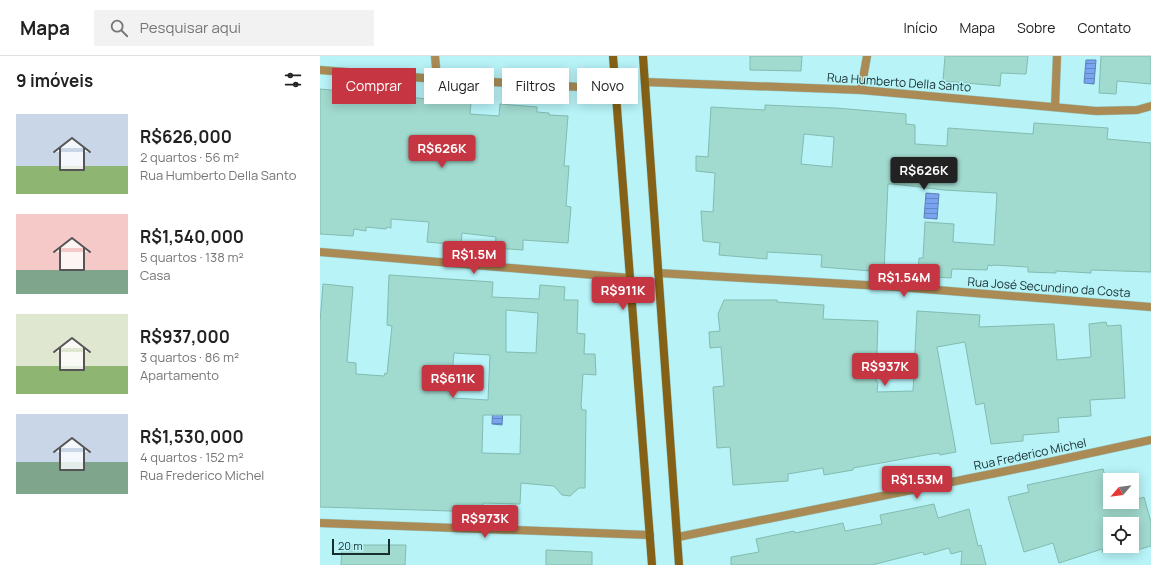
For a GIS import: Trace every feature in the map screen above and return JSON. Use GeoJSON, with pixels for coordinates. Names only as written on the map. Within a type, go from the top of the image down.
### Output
{"type":"FeatureCollection","features":[{"type":"Feature","properties":{"kind":"street"},"geometry":{"type":"LineString","coordinates":[[435,56],[436,68]]}},
{"type":"Feature","properties":{"kind":"street"},"geometry":{"type":"LineString","coordinates":[[613,56],[614,68]]}},
{"type":"Feature","properties":{"kind":"street"},"geometry":{"type":"LineString","coordinates":[[643,56],[679,565]]}},
{"type":"Feature","properties":{"kind":"street"},"geometry":{"type":"LineString","coordinates":[[861,90],[867,56]]}},
{"type":"Feature","properties":{"kind":"street"},"geometry":{"type":"LineString","coordinates":[[1055,107],[1057,56]]}},
{"type":"Feature","properties":{"kind":"street"},"geometry":{"type":"LineString","coordinates":[[320,70],[424,78]]}},
{"type":"Feature","properties":{"kind":"street"},"geometry":{"type":"LineString","coordinates":[[494,82],[577,87]]}},
{"type":"Feature","properties":{"kind":"street","name":"Rua Humberto Della Santo"},"geometry":{"type":"LineString","coordinates":[[644,82],[861,90],[1096,111],[1137,110],[1151,106]]}},
{"type":"Feature","properties":{"kind":"street"},"geometry":{"type":"LineString","coordinates":[[617,104],[652,565]]}},
{"type":"Feature","properties":{"kind":"street"},"geometry":{"type":"LineString","coordinates":[[320,252],[630,278]]}},
{"type":"Feature","properties":{"kind":"street","name":"Rua José Secundino da Costa"},"geometry":{"type":"LineString","coordinates":[[658,273],[1151,306]]}},
{"type":"Feature","properties":{"kind":"street","name":"Rua Frederico Michel"},"geometry":{"type":"LineString","coordinates":[[678,538],[1151,440]]}},
{"type":"Feature","properties":{"kind":"street"},"geometry":{"type":"LineString","coordinates":[[320,523],[650,535]]}},
{"type":"Feature","properties":{"kind":"water"},"geometry":{"type":"Polygon","coordinates":[[[1086,60],[1096,60],[1094,84],[1084,83],[1086,60]]]}},
{"type":"Feature","properties":{"kind":"water"},"geometry":{"type":"Polygon","coordinates":[[[926,193],[939,194],[937,219],[924,218],[926,193]]]}},
{"type":"Feature","properties":{"kind":"water"},"geometry":{"type":"Polygon","coordinates":[[[458,367],[481,367],[480,378],[458,378],[458,367]]]}},
{"type":"Feature","properties":{"kind":"water"},"geometry":{"type":"Polygon","coordinates":[[[493,403],[503,409],[502,425],[492,424],[493,403]]]}},
{"type":"Feature","properties":{"kind":"building"},"geometry":{"type":"Polygon","coordinates":[[[750,56],[802,56],[801,71],[750,70],[750,56]]]}},
{"type":"Feature","properties":{"kind":"building"},"geometry":{"type":"Polygon","coordinates":[[[945,56],[1028,56],[1026,74],[1001,73],[1000,86],[943,81],[945,56]]]}},
{"type":"Feature","properties":{"kind":"building"},"geometry":{"type":"Polygon","coordinates":[[[1101,56],[1151,56],[1151,84],[1117,81],[1116,94],[1099,93],[1101,56]]]}},
{"type":"Feature","properties":{"kind":"building"},"geometry":{"type":"Polygon","coordinates":[[[320,89],[332,90],[332,104],[416,104],[416,98],[424,99],[424,104],[471,104],[470,114],[499,116],[500,104],[537,107],[537,112],[549,113],[549,115],[568,116],[564,166],[569,166],[566,206],[571,207],[568,243],[523,240],[523,250],[495,248],[496,237],[462,233],[461,245],[427,242],[429,222],[391,219],[391,228],[366,227],[366,231],[354,229],[353,236],[320,234],[320,89]]]}},
{"type":"Feature","properties":{"kind":"building"},"geometry":{"type":"Polygon","coordinates":[[[765,105],[836,108],[906,114],[906,124],[915,125],[915,144],[947,146],[948,128],[1033,134],[1034,123],[1108,128],[1107,139],[1151,143],[1151,272],[1091,270],[1091,273],[1056,271],[1056,273],[1028,272],[1028,267],[988,265],[987,270],[952,269],[951,278],[918,276],[919,258],[923,258],[925,222],[954,224],[953,242],[994,245],[997,193],[944,190],[894,184],[888,184],[884,272],[821,267],[822,255],[767,252],[767,259],[719,255],[720,243],[703,241],[701,211],[713,212],[715,173],[696,171],[696,156],[708,157],[711,107],[765,110],[765,105]],[[804,134],[801,164],[832,167],[834,137],[804,134]]]}},
{"type":"Feature","properties":{"kind":"building"},"geometry":{"type":"Polygon","coordinates":[[[389,275],[493,282],[492,297],[539,299],[540,285],[565,287],[564,300],[578,300],[577,333],[585,334],[584,354],[595,354],[596,375],[583,374],[581,405],[582,410],[586,410],[585,488],[579,488],[570,496],[562,495],[554,486],[521,483],[520,504],[483,503],[483,512],[320,507],[320,322],[323,284],[353,287],[347,362],[356,363],[356,374],[384,376],[385,373],[387,374],[392,326],[387,325],[389,275]],[[506,310],[506,352],[536,353],[538,313],[506,310]],[[454,353],[450,395],[453,395],[453,398],[488,400],[490,355],[454,353]],[[483,415],[482,453],[520,454],[521,415],[483,415]]]}},
{"type":"Feature","properties":{"kind":"building"},"geometry":{"type":"Polygon","coordinates":[[[724,300],[777,300],[777,302],[824,305],[823,319],[878,321],[877,392],[913,391],[917,311],[980,315],[979,327],[1054,324],[1057,360],[1091,357],[1089,324],[1106,322],[1107,326],[1121,325],[1125,398],[1090,400],[1091,416],[1058,418],[1059,432],[1023,435],[1023,441],[991,444],[984,403],[976,405],[965,342],[937,347],[956,452],[940,455],[939,453],[931,454],[853,468],[853,470],[824,475],[823,468],[788,474],[788,481],[733,485],[730,447],[717,448],[713,387],[724,386],[721,347],[710,348],[709,332],[720,331],[718,314],[724,300]]]}},
{"type":"Feature","properties":{"kind":"building"},"geometry":{"type":"Polygon","coordinates":[[[1103,469],[1104,473],[1103,473],[1103,509],[1139,509],[1139,499],[1144,497],[1151,522],[1151,546],[1139,549],[1139,517],[1103,517],[1103,553],[1102,549],[1059,563],[1053,543],[1024,552],[1008,497],[1029,492],[1027,485],[1103,469]]]}},
{"type":"Feature","properties":{"kind":"building"},"geometry":{"type":"Polygon","coordinates":[[[934,504],[938,518],[969,509],[978,546],[981,545],[986,565],[961,565],[962,551],[951,554],[949,548],[924,555],[923,552],[872,565],[731,565],[731,557],[759,552],[756,539],[843,523],[845,531],[882,524],[880,515],[934,504]]]}},
{"type":"Feature","properties":{"kind":"building"},"geometry":{"type":"Polygon","coordinates":[[[342,545],[406,545],[405,565],[341,565],[342,545]]]}},
{"type":"Feature","properties":{"kind":"building"},"geometry":{"type":"Polygon","coordinates":[[[546,550],[592,552],[592,565],[546,565],[546,550]]]}}]}
